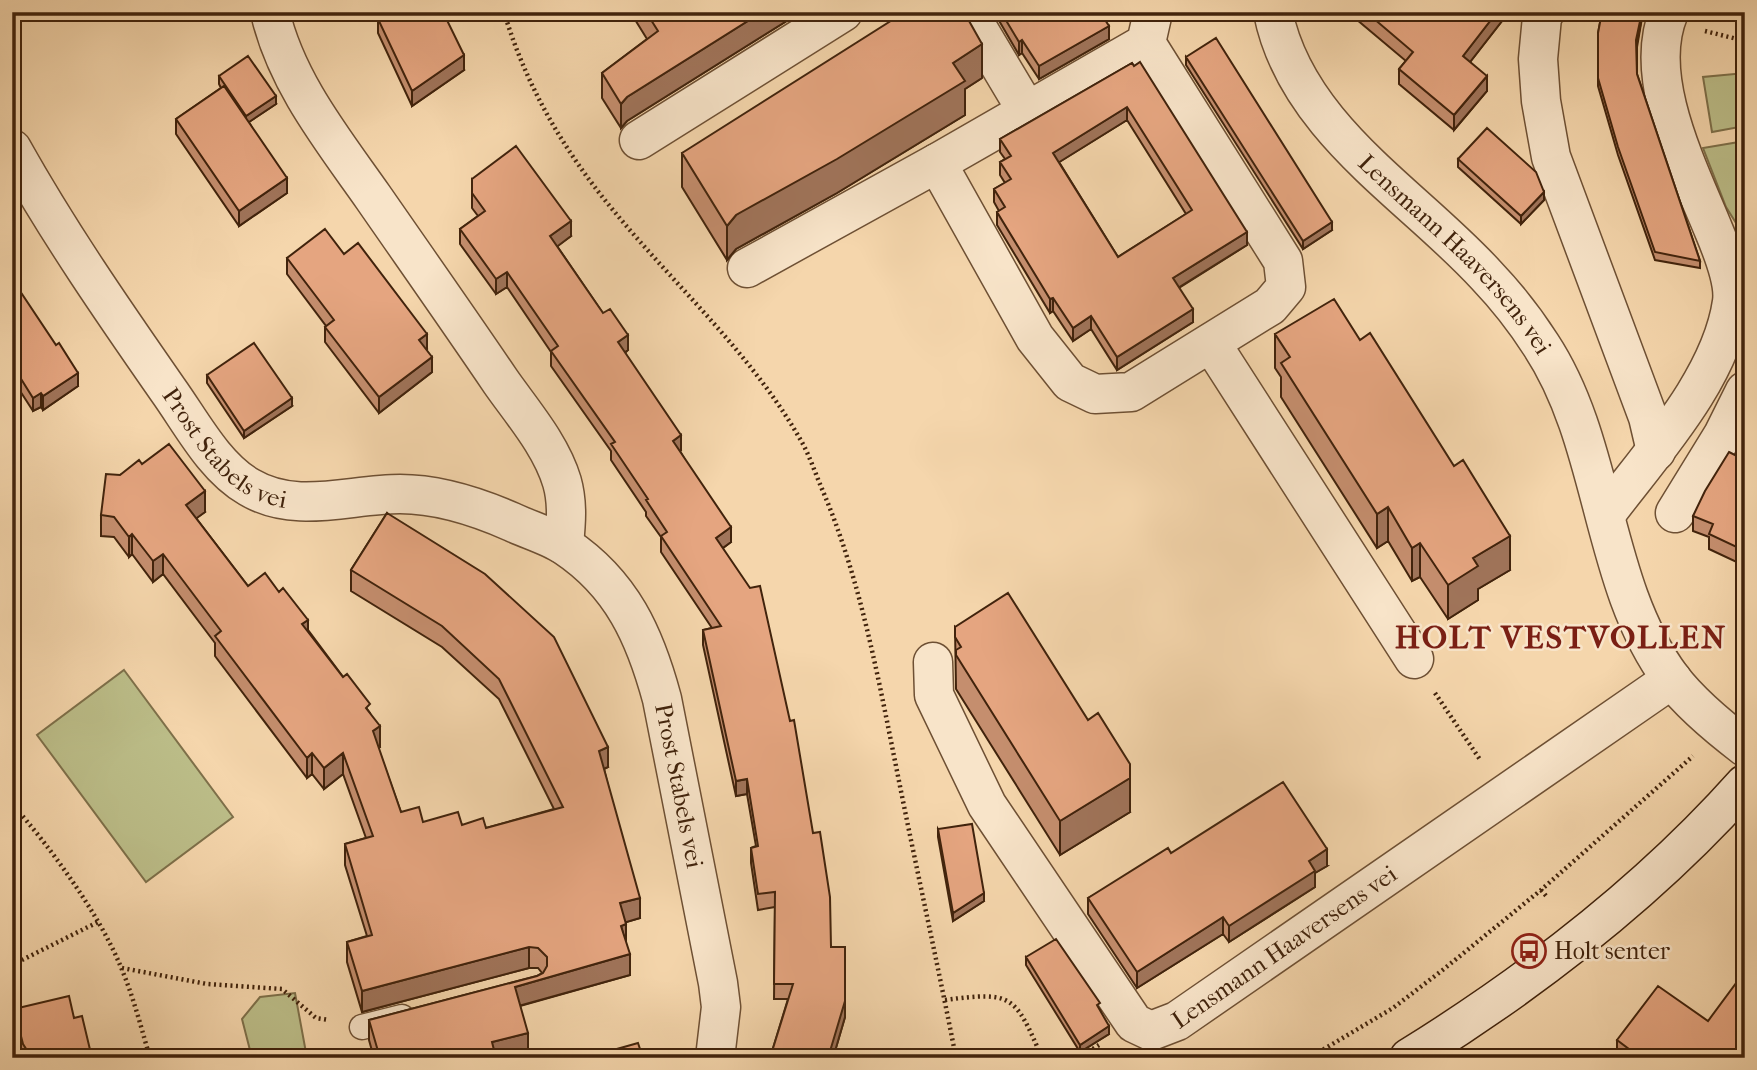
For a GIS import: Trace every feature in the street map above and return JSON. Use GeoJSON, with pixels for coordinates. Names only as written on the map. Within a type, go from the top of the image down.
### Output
{"type":"FeatureCollection","features":[{"type":"Feature","properties":{"kind":"street"},"geometry":{"type":"LineString","coordinates":[[270,12],[289,70],[322,124],[553,460],[562,482],[567,512],[564,545]]}},
{"type":"Feature","properties":{"kind":"street"},"geometry":{"type":"LineString","coordinates":[[639,140],[843,12]]}},
{"type":"Feature","properties":{"kind":"street"},"geometry":{"type":"LineString","coordinates":[[968,12],[1027,111]]}},
{"type":"Feature","properties":{"kind":"street","name":"Lensmann Haaversens vei"},"geometry":{"type":"LineString","coordinates":[[1273,12],[1275,24],[1297,75],[1328,122],[1365,164],[1485,274],[1522,317],[1553,365],[1575,413],[1640,626],[1672,679],[1720,727],[1745,747]]}},
{"type":"Feature","properties":{"kind":"street"},"geometry":{"type":"LineString","coordinates":[[1545,12],[1542,17],[1538,59],[1541,101],[1551,157],[1648,418],[1656,451]]}},
{"type":"Feature","properties":{"kind":"street"},"geometry":{"type":"LineString","coordinates":[[1605,514],[1656,451],[1707,373],[1725,334],[1733,299],[1727,267],[1733,245],[1677,137],[1661,83],[1661,42],[1669,12]]}},
{"type":"Feature","properties":{"kind":"street"},"geometry":{"type":"LineString","coordinates":[[747,268],[1027,111],[1149,28],[1283,261],[1286,287],[1270,306],[1131,392],[1095,394],[1070,382],[1035,338],[937,163]]}},
{"type":"Feature","properties":{"kind":"street","name":"Prost Stabels vei"},"geometry":{"type":"LineString","coordinates":[[12,149],[43,204],[119,320],[201,437],[222,464],[246,485],[264,495],[295,501],[324,503],[401,494],[442,499],[489,512],[564,545],[607,583],[631,615],[650,654],[668,725],[716,970],[721,1007],[715,1058]]}},
{"type":"Feature","properties":{"kind":"street"},"geometry":{"type":"LineString","coordinates":[[1211,343],[1414,659]]}},
{"type":"Feature","properties":{"kind":"street"},"geometry":{"type":"LineString","coordinates":[[1675,513],[1723,435],[1745,391]]}},
{"type":"Feature","properties":{"kind":"street","name":"Lensmann Haaversens vei"},"geometry":{"type":"LineString","coordinates":[[933,662],[934,695],[987,805],[1134,1023],[1151,1031],[1177,1021],[1672,679]]}},
{"type":"Feature","properties":{"kind":"street"},"geometry":{"type":"LineString","coordinates":[[1409,1058],[1478,1014],[1600,923],[1681,853],[1745,783]]}},
{"type":"Feature","properties":{"kind":"lane"},"geometry":{"type":"LineString","coordinates":[[362,1027],[428,1010]]}},
{"type":"Feature","properties":{"kind":"path"},"geometry":{"type":"LineString","coordinates":[[504,12],[515,48],[538,100],[568,150],[613,210],[767,389],[804,447],[836,522],[856,585],[877,672],[956,1058]]}},
{"type":"Feature","properties":{"kind":"path"},"geometry":{"type":"LineString","coordinates":[[1414,659],[1465,740],[1505,793]]}},
{"type":"Feature","properties":{"kind":"path"},"geometry":{"type":"LineString","coordinates":[[1309,1058],[1393,1008],[1541,890],[1696,753]]}},
{"type":"Feature","properties":{"kind":"path"},"geometry":{"type":"LineString","coordinates":[[12,804],[70,878],[98,922],[121,968],[150,1058]]}},
{"type":"Feature","properties":{"kind":"path"},"geometry":{"type":"LineString","coordinates":[[1541,890],[1548,898]]}},
{"type":"Feature","properties":{"kind":"path"},"geometry":{"type":"LineString","coordinates":[[12,965],[98,922]]}},
{"type":"Feature","properties":{"kind":"path"},"geometry":{"type":"LineString","coordinates":[[121,968],[207,984],[282,989],[316,1018],[362,1027]]}},
{"type":"Feature","properties":{"kind":"path"},"geometry":{"type":"LineString","coordinates":[[945,1000],[986,995],[1007,1000],[1015,1006],[1028,1025],[1042,1058]]}},
{"type":"Feature","properties":{"kind":"green space"},"geometry":{"type":"Polygon","coordinates":[[[1745,73],[1745,126],[1712,132],[1703,77],[1745,73]]]}},
{"type":"Feature","properties":{"kind":"green space"},"geometry":{"type":"Polygon","coordinates":[[[1745,141],[1745,223],[1736,223],[1726,207],[1703,148],[1745,141]]]}},
{"type":"Feature","properties":{"kind":"green space"},"geometry":{"type":"Polygon","coordinates":[[[124,670],[233,817],[146,882],[37,735],[124,670]]]}},
{"type":"Feature","properties":{"kind":"green space"},"geometry":{"type":"Polygon","coordinates":[[[295,993],[307,1058],[252,1058],[242,1019],[260,997],[295,993]]]}},
{"type":"Feature","properties":{"kind":"building"},"geometry":{"type":"Polygon","coordinates":[[[392,12],[443,12],[464,55],[412,91],[378,19],[392,12]]]}},
{"type":"Feature","properties":{"kind":"building"},"geometry":{"type":"Polygon","coordinates":[[[646,12],[762,12],[627,97],[621,104],[602,73],[658,31],[646,12]]]}},
{"type":"Feature","properties":{"kind":"building"},"geometry":{"type":"Polygon","coordinates":[[[905,12],[964,12],[982,44],[953,63],[965,81],[837,159],[736,215],[727,226],[682,153],[905,12]]]}},
{"type":"Feature","properties":{"kind":"building"},"geometry":{"type":"Polygon","coordinates":[[[1001,12],[1100,12],[1109,26],[1039,66],[1022,40],[1019,42],[1001,12]]]}},
{"type":"Feature","properties":{"kind":"building"},"geometry":{"type":"Polygon","coordinates":[[[1366,12],[1497,12],[1463,56],[1487,76],[1454,115],[1399,69],[1413,52],[1366,12]]]}},
{"type":"Feature","properties":{"kind":"building"},"geometry":{"type":"Polygon","coordinates":[[[1602,12],[1642,12],[1636,40],[1637,74],[1700,261],[1655,252],[1618,147],[1598,78],[1598,33],[1602,12]]]}},
{"type":"Feature","properties":{"kind":"building"},"geometry":{"type":"Polygon","coordinates":[[[1216,38],[1332,222],[1303,241],[1186,57],[1216,38]]]}},
{"type":"Feature","properties":{"kind":"building"},"geometry":{"type":"Polygon","coordinates":[[[248,56],[276,96],[246,116],[219,76],[248,56]]]}},
{"type":"Feature","properties":{"kind":"building"},"geometry":{"type":"Polygon","coordinates":[[[1140,62],[1247,232],[1173,278],[1193,309],[1117,357],[1091,316],[1073,328],[1053,298],[1050,299],[997,212],[1005,207],[994,189],[1011,179],[1000,162],[1011,156],[1000,139],[1132,63],[1134,66],[1140,62]],[[1127,107],[1053,153],[1118,257],[1192,210],[1127,107]]]}},
{"type":"Feature","properties":{"kind":"building"},"geometry":{"type":"Polygon","coordinates":[[[224,86],[287,178],[239,211],[176,119],[224,86]]]}},
{"type":"Feature","properties":{"kind":"building"},"geometry":{"type":"Polygon","coordinates":[[[1487,128],[1536,172],[1544,192],[1521,216],[1458,159],[1487,128]]]}},
{"type":"Feature","properties":{"kind":"building"},"geometry":{"type":"Polygon","coordinates":[[[516,146],[571,221],[550,236],[603,313],[610,309],[628,335],[618,342],[681,435],[673,441],[731,527],[716,538],[750,588],[760,586],[790,721],[794,720],[813,833],[820,832],[830,897],[831,947],[845,947],[845,1001],[828,1058],[770,1058],[793,984],[774,984],[775,892],[758,894],[751,848],[758,846],[747,779],[736,781],[703,630],[721,626],[661,536],[667,532],[611,444],[615,442],[551,351],[558,346],[507,272],[496,279],[460,229],[485,211],[472,193],[472,179],[516,146]]]}},
{"type":"Feature","properties":{"kind":"building"},"geometry":{"type":"Polygon","coordinates":[[[325,229],[344,254],[358,243],[427,334],[419,340],[432,357],[379,397],[325,327],[334,320],[287,258],[325,229]]]}},
{"type":"Feature","properties":{"kind":"building"},"geometry":{"type":"Polygon","coordinates":[[[12,279],[78,373],[43,396],[41,393],[33,398],[12,367],[12,279]]]}},
{"type":"Feature","properties":{"kind":"building"},"geometry":{"type":"Polygon","coordinates":[[[1334,299],[1360,340],[1370,333],[1454,466],[1463,460],[1510,536],[1473,558],[1478,566],[1448,585],[1420,543],[1412,548],[1388,507],[1377,514],[1281,363],[1290,357],[1275,334],[1334,299]]]}},
{"type":"Feature","properties":{"kind":"building"},"geometry":{"type":"Polygon","coordinates":[[[254,343],[292,398],[244,431],[207,375],[254,343]]]}},
{"type":"Feature","properties":{"kind":"building"},"geometry":{"type":"Polygon","coordinates":[[[169,444],[205,491],[186,505],[248,586],[265,573],[279,592],[283,588],[308,620],[302,624],[343,677],[347,674],[370,704],[366,708],[380,726],[373,731],[401,812],[419,807],[423,822],[458,812],[462,825],[483,818],[486,828],[563,807],[499,679],[442,626],[351,570],[387,513],[485,574],[554,637],[608,747],[599,751],[640,898],[620,903],[626,924],[621,926],[630,954],[515,987],[528,1033],[492,1042],[496,1058],[380,1058],[369,1020],[537,976],[543,973],[547,966],[547,957],[538,948],[529,947],[362,991],[347,942],[372,935],[345,844],[373,836],[343,753],[324,768],[312,753],[307,758],[215,636],[221,631],[163,554],[153,561],[132,534],[129,537],[114,517],[101,515],[106,474],[120,475],[139,460],[142,464],[169,444]]]}},
{"type":"Feature","properties":{"kind":"building"},"geometry":{"type":"Polygon","coordinates":[[[1729,452],[1745,460],[1745,551],[1709,534],[1713,524],[1693,516],[1729,452]]]}},
{"type":"Feature","properties":{"kind":"building"},"geometry":{"type":"Polygon","coordinates":[[[1008,593],[1088,720],[1098,713],[1130,764],[1130,778],[1060,821],[956,655],[956,650],[961,647],[955,637],[955,627],[1008,593]]]}},
{"type":"Feature","properties":{"kind":"building"},"geometry":{"type":"Polygon","coordinates":[[[1283,782],[1327,849],[1309,861],[1315,871],[1229,926],[1223,917],[1137,972],[1088,898],[1168,848],[1171,853],[1283,782]]]}},
{"type":"Feature","properties":{"kind":"building"},"geometry":{"type":"Polygon","coordinates":[[[972,824],[984,893],[953,913],[938,829],[972,824]]]}},
{"type":"Feature","properties":{"kind":"building"},"geometry":{"type":"Polygon","coordinates":[[[1056,939],[1100,1003],[1097,1005],[1109,1026],[1080,1045],[1026,957],[1056,939]]]}},
{"type":"Feature","properties":{"kind":"building"},"geometry":{"type":"Polygon","coordinates":[[[1745,971],[1745,1058],[1641,1058],[1617,1040],[1658,986],[1708,1021],[1745,971]]]}},
{"type":"Feature","properties":{"kind":"building"},"geometry":{"type":"Polygon","coordinates":[[[69,996],[74,1018],[82,1016],[92,1058],[32,1058],[23,1044],[14,1009],[69,996]]]}},
{"type":"Feature","properties":{"kind":"building"},"geometry":{"type":"Polygon","coordinates":[[[638,1043],[643,1058],[600,1058],[599,1054],[638,1043]]]}},
{"type":"Feature","properties":{"kind":"building"},"geometry":{"type":"Polygon","coordinates":[[[12,1050],[30,1058],[14,1058],[12,1050]]]}},
{"type":"Feature","properties":{"kind":"place","name":"Holt senter"},"geometry":{"type":"Point","coordinates":[1529,951]}},
{"type":"Feature","properties":{"kind":"district","name":"HOLT VESTVOLLEN"},"geometry":{"type":"Point","coordinates":[1561,637]}}]}
